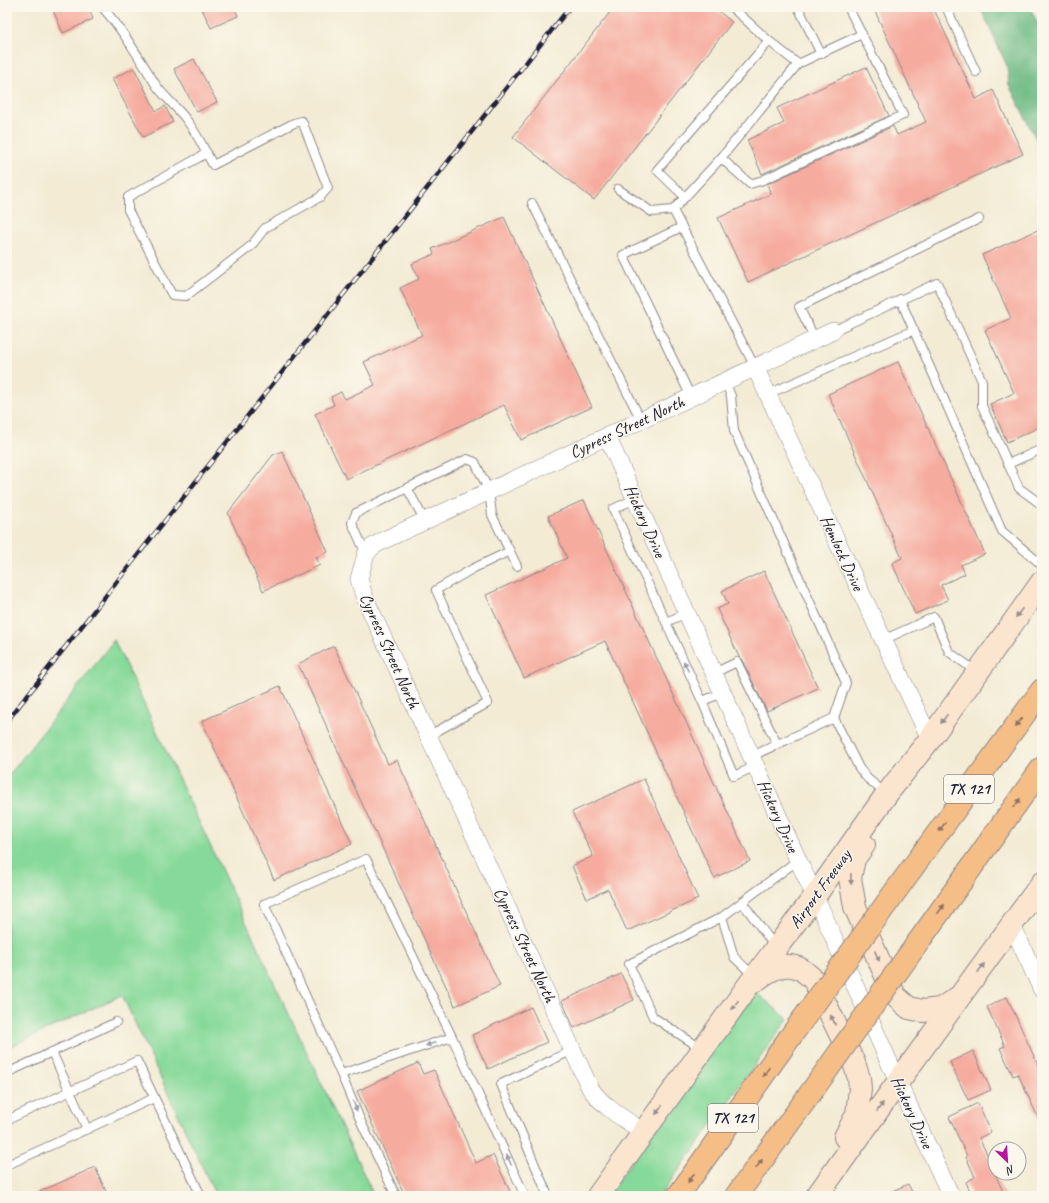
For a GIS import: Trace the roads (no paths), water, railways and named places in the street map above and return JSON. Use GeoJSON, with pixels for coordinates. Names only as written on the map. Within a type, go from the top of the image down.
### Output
{"type":"FeatureCollection","features":[{"type":"Feature","properties":{"kind":"highway","name":"TX 121"},"geometry":{"type":"LineString","coordinates":[[678,1196],[788,1040],[1042,690]]}},
{"type":"Feature","properties":{"kind":"highway","name":"TX 121"},"geometry":{"type":"LineString","coordinates":[[736,1196],[1042,768]]}},
{"type":"Feature","properties":{"kind":"main road","name":"Airport Freeway"},"geometry":{"type":"LineString","coordinates":[[598,1196],[752,981],[815,896],[886,795],[930,739],[1042,582]]}},
{"type":"Feature","properties":{"kind":"main road"},"geometry":{"type":"LineString","coordinates":[[886,795],[887,813],[854,859],[850,878],[855,907],[894,996],[909,1008],[923,1011],[940,1009],[962,994]]}},
{"type":"Feature","properties":{"kind":"main road"},"geometry":{"type":"LineString","coordinates":[[816,1196],[1042,883]]}},
{"type":"Feature","properties":{"kind":"main road"},"geometry":{"type":"LineString","coordinates":[[752,981],[772,969],[785,966],[796,966],[814,980],[854,1063],[859,1078],[860,1089],[857,1114],[812,1196]]}},
{"type":"Feature","properties":{"kind":"street","name":"Cypress Street North"},"geometry":{"type":"LineString","coordinates":[[644,1132],[612,1112],[598,1099],[590,1088],[364,596],[359,579],[366,554],[372,547],[384,540],[833,330]]}},
{"type":"Feature","properties":{"kind":"street","name":"Hemlock Drive"},"geometry":{"type":"LineString","coordinates":[[755,367],[930,739]]}},
{"type":"Feature","properties":{"kind":"street","name":"Hickory Drive"},"geometry":{"type":"LineString","coordinates":[[607,436],[898,1082],[951,1196]]}},
{"type":"Feature","properties":{"kind":"street"},"geometry":{"type":"LineString","coordinates":[[1012,924],[1042,990]]}},
{"type":"Feature","properties":{"kind":"lane"},"geometry":{"type":"LineString","coordinates":[[102,7],[114,20],[157,86],[189,123],[207,153],[213,164],[294,123],[302,121],[328,188],[320,197],[265,228],[251,246],[186,296],[172,295],[128,210],[128,197],[207,153]]}},
{"type":"Feature","properties":{"kind":"lane"},"geometry":{"type":"LineString","coordinates":[[798,7],[821,54]]}},
{"type":"Feature","properties":{"kind":"lane"},"geometry":{"type":"LineString","coordinates":[[721,158],[750,184],[763,180],[903,115],[848,7]]}},
{"type":"Feature","properties":{"kind":"lane"},"geometry":{"type":"LineString","coordinates":[[946,7],[976,72]]}},
{"type":"Feature","properties":{"kind":"lane"},"geometry":{"type":"LineString","coordinates":[[737,9],[769,42],[798,64]]}},
{"type":"Feature","properties":{"kind":"lane"},"geometry":{"type":"LineString","coordinates":[[618,189],[652,212],[673,210],[721,158],[798,64],[862,34]]}},
{"type":"Feature","properties":{"kind":"lane"},"geometry":{"type":"LineString","coordinates":[[685,197],[657,170],[769,42]]}},
{"type":"Feature","properties":{"kind":"lane"},"geometry":{"type":"LineString","coordinates":[[532,204],[641,420]]}},
{"type":"Feature","properties":{"kind":"lane"},"geometry":{"type":"LineString","coordinates":[[673,210],[755,367]]}},
{"type":"Feature","properties":{"kind":"lane"},"geometry":{"type":"LineString","coordinates":[[815,339],[799,307],[979,219]]}},
{"type":"Feature","properties":{"kind":"lane"},"geometry":{"type":"LineString","coordinates":[[682,227],[623,255],[691,397]]}},
{"type":"Feature","properties":{"kind":"lane"},"geometry":{"type":"LineString","coordinates":[[833,330],[938,283],[982,381],[982,406],[1019,488],[1042,505]]}},
{"type":"Feature","properties":{"kind":"lane"},"geometry":{"type":"LineString","coordinates":[[900,299],[1002,531],[1042,565]]}},
{"type":"Feature","properties":{"kind":"lane"},"geometry":{"type":"LineString","coordinates":[[768,394],[914,330]]}},
{"type":"Feature","properties":{"kind":"lane"},"geometry":{"type":"LineString","coordinates":[[725,381],[731,396],[734,431],[846,683],[834,718],[859,768],[867,778],[886,795]]}},
{"type":"Feature","properties":{"kind":"lane"},"geometry":{"type":"LineString","coordinates":[[1008,464],[1042,449]]}},
{"type":"Feature","properties":{"kind":"lane"},"geometry":{"type":"LineString","coordinates":[[366,554],[352,523],[356,512],[467,459],[476,462],[489,491],[492,515],[517,566]]}},
{"type":"Feature","properties":{"kind":"lane"},"geometry":{"type":"LineString","coordinates":[[407,488],[424,521]]}},
{"type":"Feature","properties":{"kind":"lane"},"geometry":{"type":"LineString","coordinates":[[635,499],[613,509],[702,701],[734,776],[776,744],[834,718]]}},
{"type":"Feature","properties":{"kind":"lane"},"geometry":{"type":"LineString","coordinates":[[428,736],[488,703],[436,590],[474,568],[510,551]]}},
{"type":"Feature","properties":{"kind":"lane"},"geometry":{"type":"LineString","coordinates":[[666,622],[687,613]]}},
{"type":"Feature","properties":{"kind":"lane"},"geometry":{"type":"LineString","coordinates":[[883,640],[934,617],[949,652],[978,672]]}},
{"type":"Feature","properties":{"kind":"lane"},"geometry":{"type":"LineString","coordinates":[[714,672],[737,662],[776,744]]}},
{"type":"Feature","properties":{"kind":"lane"},"geometry":{"type":"LineString","coordinates":[[702,701],[723,693]]}},
{"type":"Feature","properties":{"kind":"lane"},"geometry":{"type":"LineString","coordinates":[[396,1196],[362,1124],[264,904],[366,859],[452,1037],[525,1196]]}},
{"type":"Feature","properties":{"kind":"lane"},"geometry":{"type":"LineString","coordinates":[[703,1049],[653,1017],[629,964],[722,917],[798,860]]}},
{"type":"Feature","properties":{"kind":"lane"},"geometry":{"type":"LineString","coordinates":[[742,902],[776,948]]}},
{"type":"Feature","properties":{"kind":"lane"},"geometry":{"type":"LineString","coordinates":[[722,917],[734,957],[752,981]]}},
{"type":"Feature","properties":{"kind":"lane"},"geometry":{"type":"LineString","coordinates":[[7,1073],[116,1022]]}},
{"type":"Feature","properties":{"kind":"lane"},"geometry":{"type":"LineString","coordinates":[[341,1074],[452,1037]]}},
{"type":"Feature","properties":{"kind":"lane"},"geometry":{"type":"LineString","coordinates":[[548,1196],[500,1084],[573,1050]]}},
{"type":"Feature","properties":{"kind":"lane"},"geometry":{"type":"LineString","coordinates":[[52,1052],[87,1129]]}},
{"type":"Feature","properties":{"kind":"lane"},"geometry":{"type":"LineString","coordinates":[[7,1120],[137,1061],[201,1196]]}},
{"type":"Feature","properties":{"kind":"lane"},"geometry":{"type":"LineString","coordinates":[[7,1165],[154,1098]]}},
{"type":"Feature","properties":{"kind":"railway"},"geometry":{"type":"LineString","coordinates":[[7,721],[570,7]]}}]}
